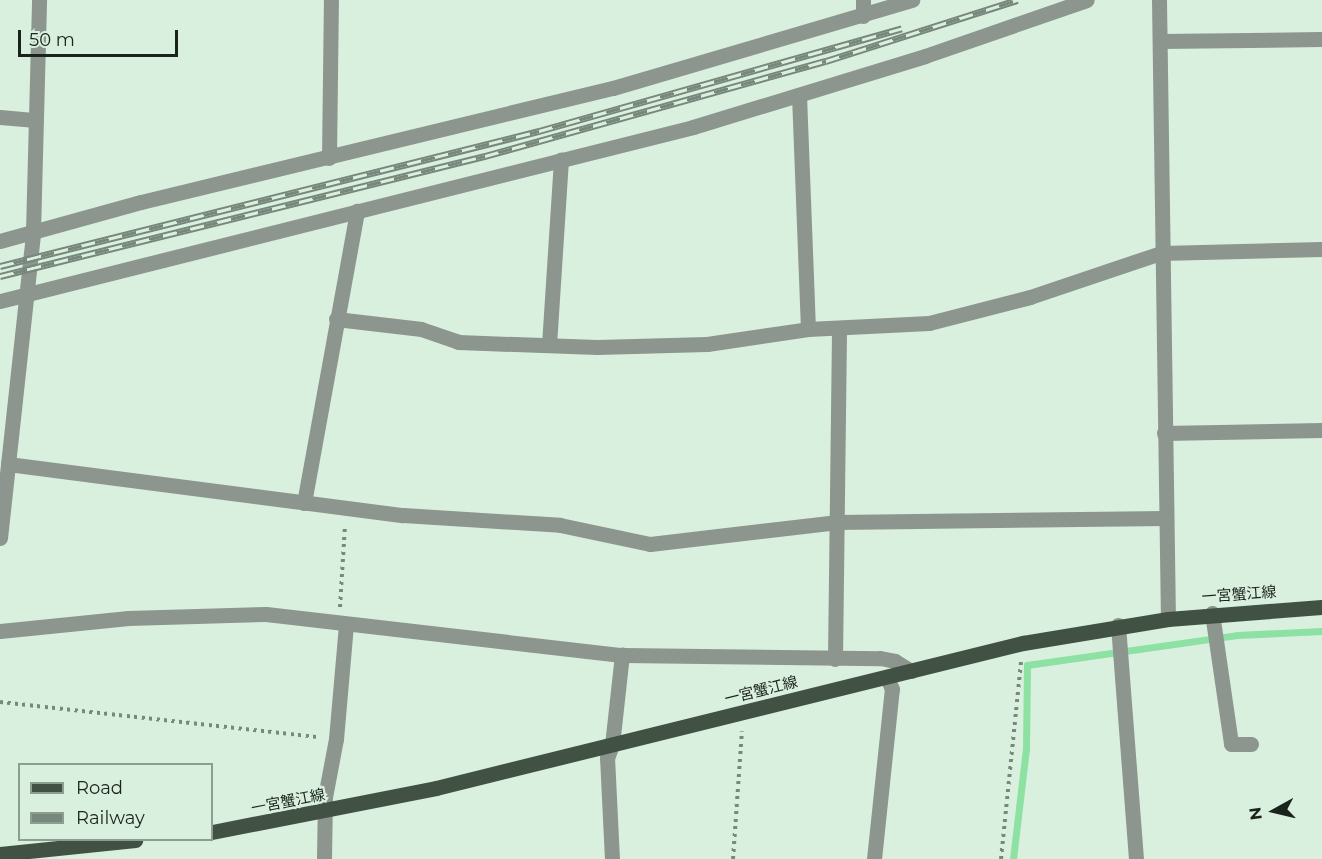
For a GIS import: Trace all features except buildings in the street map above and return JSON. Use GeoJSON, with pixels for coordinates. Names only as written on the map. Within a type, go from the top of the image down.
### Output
{"type":"FeatureCollection","features":[{"type":"Feature","properties":{"kind":"main road","name":"一宮蟹江線"},"geometry":{"type":"LineString","coordinates":[[213,832],[326,812],[612,746],[1023,643],[1119,633],[1168,619],[1213,621],[1322,607]]}},
{"type":"Feature","properties":{"kind":"main road"},"geometry":{"type":"LineString","coordinates":[[0,854],[125,841]]}},
{"type":"Feature","properties":{"kind":"street"},"geometry":{"type":"LineString","coordinates":[[0,538],[33,232],[39,0]]}},
{"type":"Feature","properties":{"kind":"street"},"geometry":{"type":"LineString","coordinates":[[329,158],[331,0]]}},
{"type":"Feature","properties":{"kind":"street"},"geometry":{"type":"LineString","coordinates":[[862,0],[863,16]]}},
{"type":"Feature","properties":{"kind":"street"},"geometry":{"type":"LineString","coordinates":[[0,241],[614,88],[912,0]]}},
{"type":"Feature","properties":{"kind":"street"},"geometry":{"type":"LineString","coordinates":[[0,301],[693,127],[1087,0]]}},
{"type":"Feature","properties":{"kind":"street"},"geometry":{"type":"LineString","coordinates":[[1159,0],[1168,619]]}},
{"type":"Feature","properties":{"kind":"street"},"geometry":{"type":"LineString","coordinates":[[1160,41],[1322,39]]}},
{"type":"Feature","properties":{"kind":"street"},"geometry":{"type":"LineString","coordinates":[[798,95],[808,329]]}},
{"type":"Feature","properties":{"kind":"street"},"geometry":{"type":"LineString","coordinates":[[0,117],[36,120]]}},
{"type":"Feature","properties":{"kind":"street"},"geometry":{"type":"LineString","coordinates":[[549,345],[561,159]]}},
{"type":"Feature","properties":{"kind":"street"},"geometry":{"type":"LineString","coordinates":[[304,502],[357,211]]}},
{"type":"Feature","properties":{"kind":"street"},"geometry":{"type":"LineString","coordinates":[[336,319],[421,329],[458,342],[549,345],[707,344],[808,329],[929,323],[1030,297],[1161,253],[1322,249]]}},
{"type":"Feature","properties":{"kind":"street"},"geometry":{"type":"LineString","coordinates":[[835,659],[838,328]]}},
{"type":"Feature","properties":{"kind":"street"},"geometry":{"type":"LineString","coordinates":[[1164,433],[1322,430]]}},
{"type":"Feature","properties":{"kind":"street"},"geometry":{"type":"LineString","coordinates":[[8,464],[346,508],[560,525],[650,544],[836,522],[1166,518]]}},
{"type":"Feature","properties":{"kind":"street"},"geometry":{"type":"LineString","coordinates":[[0,632],[139,617],[266,614],[622,655],[880,658],[896,661],[910,671]]}},
{"type":"Feature","properties":{"kind":"street"},"geometry":{"type":"LineString","coordinates":[[1213,621],[1231,744],[1251,744]]}},
{"type":"Feature","properties":{"kind":"street"},"geometry":{"type":"LineString","coordinates":[[324,859],[325,797],[336,739],[343,624]]}},
{"type":"Feature","properties":{"kind":"street"},"geometry":{"type":"LineString","coordinates":[[1119,633],[1136,859]]}},
{"type":"Feature","properties":{"kind":"street"},"geometry":{"type":"LineString","coordinates":[[612,859],[607,758],[612,746],[622,655]]}},
{"type":"Feature","properties":{"kind":"street"},"geometry":{"type":"LineString","coordinates":[[874,859],[892,689],[887,678]]}},
{"type":"Feature","properties":{"kind":"path"},"geometry":{"type":"LineString","coordinates":[[343,624],[346,508]]}},
{"type":"Feature","properties":{"kind":"path"},"geometry":{"type":"LineString","coordinates":[[1001,859],[1023,643]]}},
{"type":"Feature","properties":{"kind":"path"},"geometry":{"type":"LineString","coordinates":[[0,702],[336,739]]}},
{"type":"Feature","properties":{"kind":"path"},"geometry":{"type":"LineString","coordinates":[[734,859],[744,712]]}},
{"type":"Feature","properties":{"kind":"waterway"},"geometry":{"type":"LineString","coordinates":[[1013,859],[1026,749],[1027,665],[1237,635],[1322,631]]}},
{"type":"Feature","properties":{"kind":"railway"},"geometry":{"type":"LineString","coordinates":[[0,276],[485,156],[826,61],[1017,0]]}},
{"type":"Feature","properties":{"kind":"railway"},"geometry":{"type":"LineString","coordinates":[[0,266],[539,131],[902,28]]}}]}
